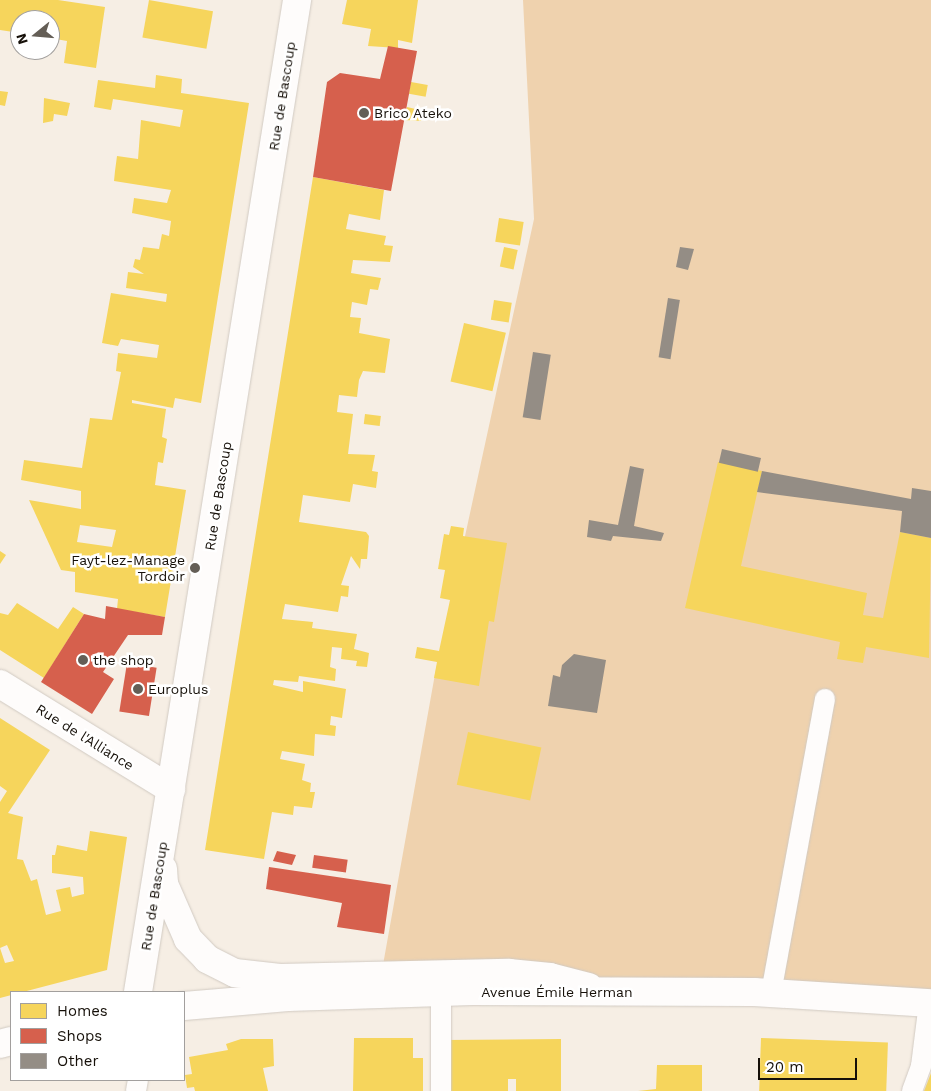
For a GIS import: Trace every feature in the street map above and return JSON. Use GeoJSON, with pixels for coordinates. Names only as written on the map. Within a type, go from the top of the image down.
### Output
{"type":"FeatureCollection","features":[{"type":"Feature","properties":{"kind":"main road","name":"Rue de Bascoup"},"geometry":{"type":"LineString","coordinates":[[138,991],[297,0]]}},
{"type":"Feature","properties":{"kind":"main road","name":"Rue de l'Alliance"},"geometry":{"type":"LineString","coordinates":[[0,684],[170,789]]}},
{"type":"Feature","properties":{"kind":"main road"},"geometry":{"type":"LineString","coordinates":[[161,853],[164,884],[188,939],[207,959],[235,972],[280,978],[510,973],[550,977],[607,992]]}},
{"type":"Feature","properties":{"kind":"main road","name":"Avenue Émile Herman"},"geometry":{"type":"LineString","coordinates":[[185,1006],[288,997],[441,992],[771,993],[930,1003]]}},
{"type":"Feature","properties":{"kind":"lane"},"geometry":{"type":"LineString","coordinates":[[771,993],[825,698]]}},
{"type":"Feature","properties":{"kind":"lane"},"geometry":{"type":"LineString","coordinates":[[441,992],[441,1091]]}},
{"type":"Feature","properties":{"kind":"lane"},"geometry":{"type":"LineString","coordinates":[[912,1091],[921,1066],[930,1003]]}},
{"type":"Feature","properties":{"kind":"shaded area"},"geometry":{"type":"Polygon","coordinates":[[[523,0],[931,0],[931,1003],[381,976],[435,674],[534,219],[523,0]]]}},
{"type":"Feature","properties":{"kind":"building: Homes"},"geometry":{"type":"Polygon","coordinates":[[[0,0],[58,0],[105,7],[96,68],[64,63],[67,41],[60,40],[60,10],[10,10],[10,32],[0,30],[0,0]]]}},
{"type":"Feature","properties":{"kind":"building: Homes"},"geometry":{"type":"Polygon","coordinates":[[[149,0],[213,11],[206,49],[142,37],[149,0]]]}},
{"type":"Feature","properties":{"kind":"building: Homes"},"geometry":{"type":"Polygon","coordinates":[[[347,0],[418,0],[412,43],[398,40],[398,48],[368,46],[371,29],[342,24],[347,0]]]}},
{"type":"Feature","properties":{"kind":"building: Homes"},"geometry":{"type":"Polygon","coordinates":[[[156,75],[182,79],[181,93],[249,103],[201,403],[175,398],[173,408],[132,400],[132,403],[166,409],[162,437],[167,439],[163,463],[158,462],[155,485],[186,490],[165,617],[117,609],[118,599],[75,592],[75,572],[61,570],[29,500],[81,509],[81,491],[21,480],[24,460],[82,468],[90,418],[112,420],[121,372],[116,371],[118,353],[157,358],[159,345],[121,339],[118,346],[102,343],[111,293],[166,302],[167,294],[126,288],[128,272],[144,274],[133,267],[135,259],[140,260],[143,247],[159,249],[162,234],[169,236],[171,221],[132,213],[134,198],[167,203],[171,190],[114,181],[115,171],[117,156],[138,159],[141,120],[180,127],[183,110],[113,99],[111,110],[94,107],[98,80],[155,88],[156,75]],[[80,525],[77,542],[112,547],[116,530],[80,525]]]}},
{"type":"Feature","properties":{"kind":"building: Homes"},"geometry":{"type":"Polygon","coordinates":[[[411,82],[428,85],[426,97],[409,94],[411,82]]]}},
{"type":"Feature","properties":{"kind":"building: Homes"},"geometry":{"type":"Polygon","coordinates":[[[0,91],[8,92],[5,106],[0,105],[0,91]]]}},
{"type":"Feature","properties":{"kind":"building: Homes"},"geometry":{"type":"Polygon","coordinates":[[[44,98],[70,103],[67,116],[54,114],[53,121],[43,123],[44,98]]]}},
{"type":"Feature","properties":{"kind":"building: Homes"},"geometry":{"type":"Polygon","coordinates":[[[407,107],[424,111],[421,121],[404,120],[407,107]]]}},
{"type":"Feature","properties":{"kind":"building: Homes"},"geometry":{"type":"Polygon","coordinates":[[[313,177],[384,190],[380,220],[349,214],[346,229],[386,236],[384,245],[393,246],[390,262],[353,260],[351,273],[381,278],[378,290],[370,289],[367,305],[352,302],[350,317],[361,318],[359,333],[390,339],[385,373],[363,371],[359,380],[357,397],[339,395],[337,412],[353,414],[348,454],[375,455],[372,471],[378,472],[376,488],[353,484],[350,502],[303,495],[299,522],[366,532],[369,536],[367,559],[361,559],[360,569],[351,556],[341,585],[349,586],[348,597],[341,596],[338,612],[285,604],[282,619],[313,622],[312,628],[357,634],[354,649],[369,653],[367,667],[356,666],[357,661],[341,659],[342,648],[332,647],[330,667],[336,669],[335,681],[299,676],[298,682],[274,680],[273,685],[303,692],[303,681],[346,689],[342,718],[331,716],[330,725],[336,726],[335,736],[315,734],[314,756],[282,751],[280,759],[305,764],[302,780],[311,783],[310,792],[315,792],[312,808],[294,806],[293,815],[272,812],[264,859],[205,850],[313,177]]]}},
{"type":"Feature","properties":{"kind":"building: Homes"},"geometry":{"type":"Polygon","coordinates":[[[499,218],[524,222],[520,246],[495,242],[499,218]]]}},
{"type":"Feature","properties":{"kind":"building: Homes"},"geometry":{"type":"Polygon","coordinates":[[[504,247],[518,250],[514,269],[500,267],[504,247]]]}},
{"type":"Feature","properties":{"kind":"building: Homes"},"geometry":{"type":"Polygon","coordinates":[[[494,300],[512,303],[509,323],[491,320],[494,300]]]}},
{"type":"Feature","properties":{"kind":"building: Homes"},"geometry":{"type":"Polygon","coordinates":[[[464,323],[506,333],[492,391],[451,381],[464,323]]]}},
{"type":"Feature","properties":{"kind":"building: Homes"},"geometry":{"type":"Polygon","coordinates":[[[365,414],[381,416],[380,426],[364,424],[365,414]]]}},
{"type":"Feature","properties":{"kind":"building: Homes"},"geometry":{"type":"Polygon","coordinates":[[[718,462],[762,471],[741,566],[867,593],[863,615],[883,618],[900,532],[931,538],[929,658],[866,647],[863,663],[837,659],[840,642],[685,608],[718,462]]]}},
{"type":"Feature","properties":{"kind":"building: Homes"},"geometry":{"type":"Polygon","coordinates":[[[451,526],[464,528],[463,536],[507,543],[494,622],[489,621],[479,686],[434,678],[437,662],[415,658],[417,647],[439,651],[450,600],[440,598],[445,570],[438,569],[444,534],[449,535],[451,526]]]}},
{"type":"Feature","properties":{"kind":"building: Homes"},"geometry":{"type":"Polygon","coordinates":[[[0,551],[6,555],[0,564],[0,551]]]}},
{"type":"Feature","properties":{"kind":"building: Homes"},"geometry":{"type":"Polygon","coordinates":[[[17,603],[58,629],[73,607],[84,614],[44,678],[0,650],[0,613],[8,615],[17,603]]]}},
{"type":"Feature","properties":{"kind":"building: Homes"},"geometry":{"type":"Polygon","coordinates":[[[0,718],[50,750],[8,813],[23,817],[17,859],[23,860],[31,881],[37,879],[46,915],[61,911],[56,890],[70,887],[72,897],[84,894],[83,877],[52,873],[52,855],[55,855],[57,845],[87,851],[90,831],[127,837],[107,970],[27,991],[10,991],[10,995],[0,998],[0,948],[0,802],[7,791],[0,786],[0,718]],[[7,945],[0,948],[5,963],[14,961],[7,945]]]}},
{"type":"Feature","properties":{"kind":"building: Homes"},"geometry":{"type":"Polygon","coordinates":[[[468,732],[541,748],[530,800],[457,785],[468,732]]]}},
{"type":"Feature","properties":{"kind":"building: Homes"},"geometry":{"type":"Polygon","coordinates":[[[354,1038],[413,1038],[413,1058],[423,1058],[423,1091],[353,1091],[354,1038]]]}},
{"type":"Feature","properties":{"kind":"building: Homes"},"geometry":{"type":"Polygon","coordinates":[[[761,1038],[888,1042],[886,1091],[759,1091],[761,1038]]]}},
{"type":"Feature","properties":{"kind":"building: Homes"},"geometry":{"type":"Polygon","coordinates":[[[241,1039],[273,1039],[274,1066],[263,1068],[268,1091],[195,1091],[194,1087],[187,1088],[185,1075],[192,1074],[189,1057],[228,1050],[226,1044],[241,1039]]]}},
{"type":"Feature","properties":{"kind":"building: Homes"},"geometry":{"type":"Polygon","coordinates":[[[561,1039],[561,1091],[516,1091],[516,1079],[508,1079],[508,1091],[445,1091],[445,1040],[561,1039]]]}},
{"type":"Feature","properties":{"kind":"building: Homes"},"geometry":{"type":"Polygon","coordinates":[[[657,1065],[702,1065],[702,1091],[638,1091],[656,1089],[657,1065]]]}},
{"type":"Feature","properties":{"kind":"building: Homes"},"geometry":{"type":"Polygon","coordinates":[[[931,1073],[931,1091],[924,1091],[931,1073]]]}},
{"type":"Feature","properties":{"kind":"building: Shops","name":"Brico Ateko"},"geometry":{"type":"Polygon","coordinates":[[[388,46],[417,51],[391,191],[313,177],[327,82],[340,73],[380,79],[388,46]]]}},
{"type":"Feature","properties":{"kind":"building: Shops","name":"the shop"},"geometry":{"type":"Polygon","coordinates":[[[106,606],[165,617],[162,635],[128,635],[103,672],[114,679],[92,714],[41,682],[84,614],[105,619],[106,606]]]}},
{"type":"Feature","properties":{"kind":"building: Shops","name":"Europlus"},"geometry":{"type":"Polygon","coordinates":[[[127,663],[157,668],[149,716],[119,711],[127,663]]]}},
{"type":"Feature","properties":{"kind":"building: Shops"},"geometry":{"type":"Polygon","coordinates":[[[277,851],[296,855],[292,865],[273,861],[277,851]]]}},
{"type":"Feature","properties":{"kind":"building: Shops"},"geometry":{"type":"Polygon","coordinates":[[[314,855],[348,860],[346,873],[312,868],[314,855]]]}},
{"type":"Feature","properties":{"kind":"building: Shops"},"geometry":{"type":"Polygon","coordinates":[[[269,867],[391,885],[384,934],[337,927],[342,903],[266,889],[269,867]]]}},
{"type":"Feature","properties":{"kind":"building: Other"},"geometry":{"type":"Polygon","coordinates":[[[680,247],[694,249],[688,270],[676,267],[680,247]]]}},
{"type":"Feature","properties":{"kind":"building: Other"},"geometry":{"type":"Polygon","coordinates":[[[668,298],[680,300],[670,359],[659,357],[668,298]]]}},
{"type":"Feature","properties":{"kind":"building: Other"},"geometry":{"type":"Polygon","coordinates":[[[533,352],[551,355],[540,420],[523,417],[533,352]]]}},
{"type":"Feature","properties":{"kind":"building: Other"},"geometry":{"type":"Polygon","coordinates":[[[722,449],[761,458],[758,472],[719,463],[722,449]]]}},
{"type":"Feature","properties":{"kind":"building: Other"},"geometry":{"type":"Polygon","coordinates":[[[630,466],[644,469],[634,526],[664,533],[661,541],[613,536],[611,541],[587,537],[589,520],[618,525],[630,466]]]}},
{"type":"Feature","properties":{"kind":"building: Other"},"geometry":{"type":"Polygon","coordinates":[[[762,471],[911,499],[912,488],[931,491],[931,538],[900,532],[902,511],[757,492],[762,471]]]}},
{"type":"Feature","properties":{"kind":"building: Other"},"geometry":{"type":"Polygon","coordinates":[[[574,654],[606,660],[597,713],[548,706],[553,675],[560,677],[562,665],[574,654]]]}},
{"type":"Feature","properties":{"kind":"place","name":"Brico Ateko"},"geometry":{"type":"Point","coordinates":[364,113]}},
{"type":"Feature","properties":{"kind":"place","name":"Fayt-lez-Manage Tordoir"},"geometry":{"type":"Point","coordinates":[195,568]}},
{"type":"Feature","properties":{"kind":"place","name":"the shop"},"geometry":{"type":"Point","coordinates":[83,660]}},
{"type":"Feature","properties":{"kind":"place","name":"Europlus"},"geometry":{"type":"Point","coordinates":[138,689]}}]}
